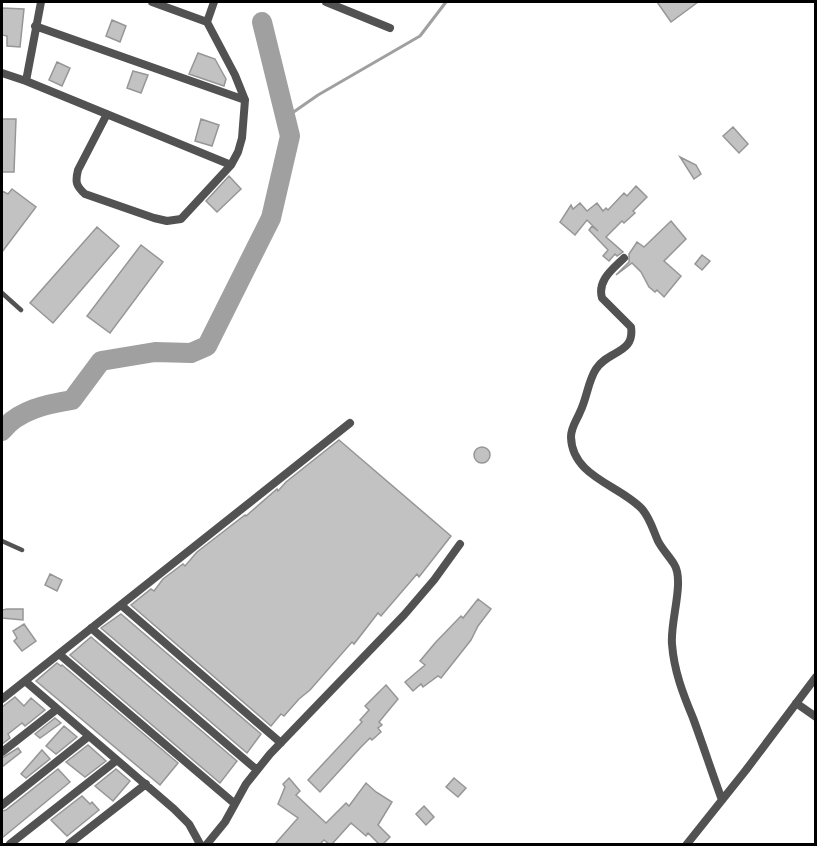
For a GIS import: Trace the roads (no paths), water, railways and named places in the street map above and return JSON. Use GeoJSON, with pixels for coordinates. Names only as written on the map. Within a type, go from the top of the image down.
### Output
{"type":"FeatureCollection","features":[{"type":"Feature","properties":{"kind":"street"},"geometry":{"type":"LineString","coordinates":[[26,81],[41,2]]}},
{"type":"Feature","properties":{"kind":"street"},"geometry":{"type":"LineString","coordinates":[[107,114],[78,170],[75,180],[77,187],[84,194],[154,218],[167,221],[180,219],[231,165],[238,152],[242,138],[245,100],[235,75],[207,22],[152,2]]}},
{"type":"Feature","properties":{"kind":"street"},"geometry":{"type":"LineString","coordinates":[[207,22],[214,2]]}},
{"type":"Feature","properties":{"kind":"street"},"geometry":{"type":"LineString","coordinates":[[326,2],[390,28]]}},
{"type":"Feature","properties":{"kind":"street"},"geometry":{"type":"LineString","coordinates":[[36,26],[245,100]]}},
{"type":"Feature","properties":{"kind":"street"},"geometry":{"type":"LineString","coordinates":[[2,73],[231,165]]}},
{"type":"Feature","properties":{"kind":"street"},"geometry":{"type":"LineString","coordinates":[[624,258],[602,282],[600,291],[606,302],[631,327],[631,341],[627,347],[602,361],[595,370],[586,399],[573,426],[572,446],[579,460],[593,477],[630,498],[642,509],[659,543],[678,572],[679,584],[671,625],[674,666],[722,800]]}},
{"type":"Feature","properties":{"kind":"street"},"geometry":{"type":"LineString","coordinates":[[2,699],[350,423]]}},
{"type":"Feature","properties":{"kind":"street"},"geometry":{"type":"LineString","coordinates":[[207,844],[225,822],[257,770],[281,742],[404,615],[434,580],[460,544]]}},
{"type":"Feature","properties":{"kind":"street"},"geometry":{"type":"LineString","coordinates":[[120,605],[281,742]]}},
{"type":"Feature","properties":{"kind":"street"},"geometry":{"type":"LineString","coordinates":[[91,628],[257,770]]}},
{"type":"Feature","properties":{"kind":"street"},"geometry":{"type":"LineString","coordinates":[[59,654],[235,804]]}},
{"type":"Feature","properties":{"kind":"street"},"geometry":{"type":"LineString","coordinates":[[687,844],[816,677]]}},
{"type":"Feature","properties":{"kind":"street"},"geometry":{"type":"LineString","coordinates":[[25,681],[174,808],[189,824],[200,844]]}},
{"type":"Feature","properties":{"kind":"street"},"geometry":{"type":"LineString","coordinates":[[796,703],[816,717]]}},
{"type":"Feature","properties":{"kind":"street"},"geometry":{"type":"LineString","coordinates":[[2,752],[57,709]]}},
{"type":"Feature","properties":{"kind":"street"},"geometry":{"type":"LineString","coordinates":[[2,805],[89,736]]}},
{"type":"Feature","properties":{"kind":"street"},"geometry":{"type":"LineString","coordinates":[[10,844],[117,760]]}},
{"type":"Feature","properties":{"kind":"street"},"geometry":{"type":"LineString","coordinates":[[69,844],[146,784]]}},
{"type":"Feature","properties":{"kind":"lane"},"geometry":{"type":"LineString","coordinates":[[2,292],[21,310]]}},
{"type":"Feature","properties":{"kind":"lane"},"geometry":{"type":"LineString","coordinates":[[2,542],[22,550]]}},
{"type":"Feature","properties":{"kind":"waterway"},"geometry":{"type":"LineString","coordinates":[[285,118],[318,95],[420,36],[446,2]]}},
{"type":"Feature","properties":{"kind":"waterway"},"geometry":{"type":"LineString","coordinates":[[2,431],[25,413],[43,406],[72,400],[101,361],[155,352],[191,353],[207,346],[271,218],[290,136],[262,22]]}}]}
